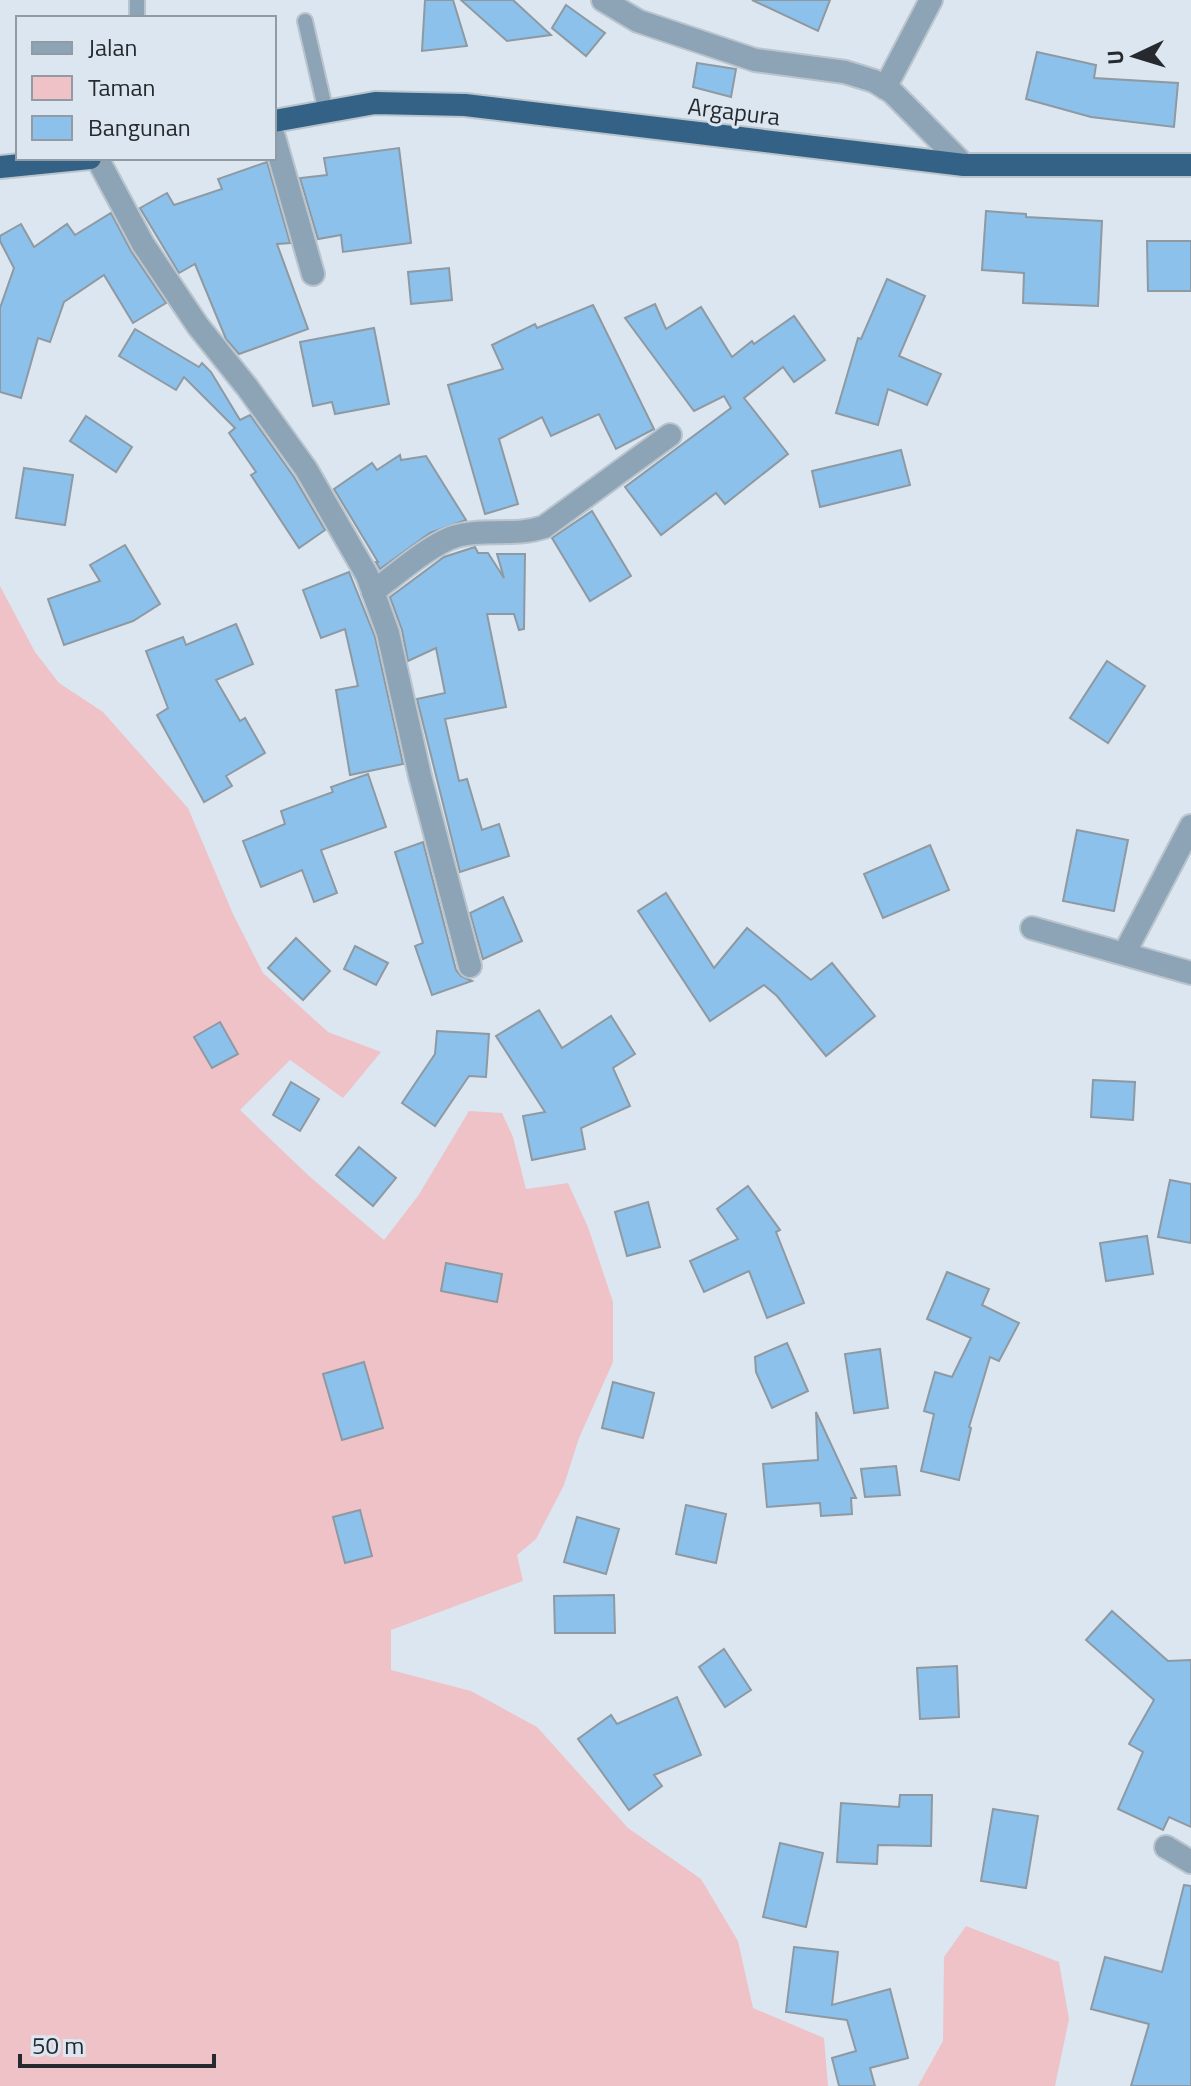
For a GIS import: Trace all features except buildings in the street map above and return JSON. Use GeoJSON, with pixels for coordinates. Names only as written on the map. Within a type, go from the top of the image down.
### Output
{"type":"FeatureCollection","features":[{"type":"Feature","properties":{"kind":"highway","name":"Argapura"},"geometry":{"type":"LineString","coordinates":[[276,121],[375,103],[465,105],[964,165],[1191,165]]}},
{"type":"Feature","properties":{"kind":"highway"},"geometry":{"type":"LineString","coordinates":[[0,167],[70,160]]}},
{"type":"Feature","properties":{"kind":"street"},"geometry":{"type":"LineString","coordinates":[[603,0],[638,21],[755,60],[845,72],[874,81],[892,92],[964,165]]}},
{"type":"Feature","properties":{"kind":"street"},"geometry":{"type":"LineString","coordinates":[[885,88],[931,0]]}},
{"type":"Feature","properties":{"kind":"street"},"geometry":{"type":"LineString","coordinates":[[276,144],[313,274]]}},
{"type":"Feature","properties":{"kind":"street"},"geometry":{"type":"LineString","coordinates":[[98,160],[143,244],[198,326],[306,469],[367,575],[388,633],[420,776],[470,966]]}},
{"type":"Feature","properties":{"kind":"street"},"geometry":{"type":"LineString","coordinates":[[373,592],[456,536],[528,532],[544,527],[670,435]]}},
{"type":"Feature","properties":{"kind":"street"},"geometry":{"type":"LineString","coordinates":[[1125,952],[1191,826]]}},
{"type":"Feature","properties":{"kind":"street"},"geometry":{"type":"LineString","coordinates":[[1032,928],[1191,973]]}},
{"type":"Feature","properties":{"kind":"street"},"geometry":{"type":"LineString","coordinates":[[1166,1847],[1191,1862]]}},
{"type":"Feature","properties":{"kind":"lane"},"geometry":{"type":"LineString","coordinates":[[305,21],[326,112]]}},
{"type":"Feature","properties":{"kind":"green space"},"geometry":{"type":"Polygon","coordinates":[[[0,586],[35,652],[59,683],[103,712],[188,808],[233,914],[263,973],[328,1032],[381,1052],[343,1098],[290,1060],[240,1110],[309,1176],[384,1240],[418,1196],[469,1111],[502,1113],[513,1137],[526,1189],[568,1183],[588,1227],[613,1302],[613,1362],[579,1438],[564,1485],[536,1539],[517,1555],[523,1581],[391,1630],[391,1670],[471,1691],[537,1727],[628,1828],[701,1879],[738,1941],[753,2008],[824,2038],[828,2086],[0,2086],[0,586]]]}},
{"type":"Feature","properties":{"kind":"green space"},"geometry":{"type":"Polygon","coordinates":[[[966,1926],[1059,1962],[1069,2019],[1055,2086],[918,2086],[943,2041],[944,1957],[966,1926]]]}}]}
